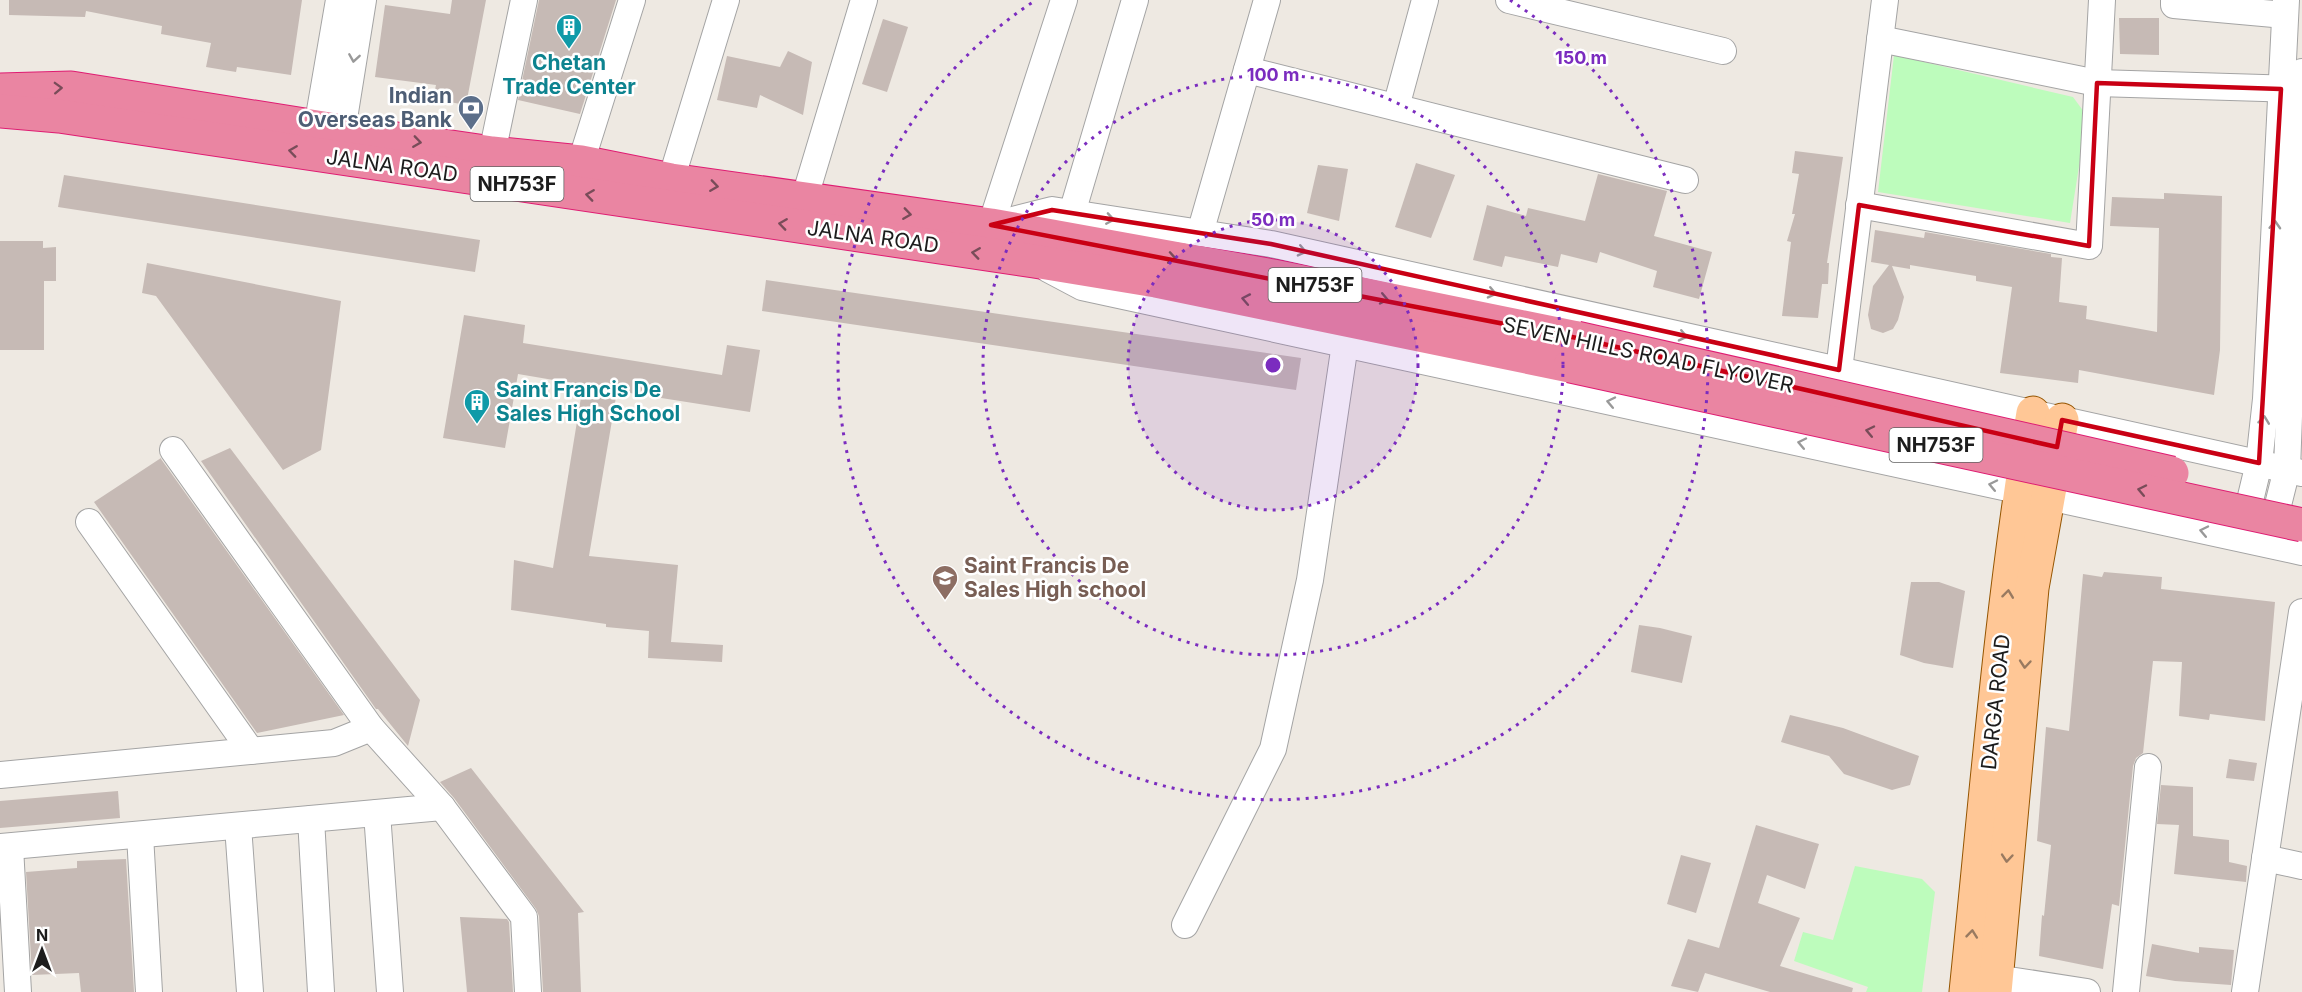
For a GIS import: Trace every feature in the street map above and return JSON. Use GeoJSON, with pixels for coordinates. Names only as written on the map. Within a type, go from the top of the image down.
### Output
{"type":"FeatureCollection","features":[{"type":"Feature","properties":{"kind":"highway","name":"JALNA ROAD"},"geometry":{"type":"LineString","coordinates":[[0,90],[71,88],[492,153],[581,162],[671,180],[804,200],[991,225]]}},
{"type":"Feature","properties":{"kind":"highway","name":"JALNA ROAD"},"geometry":{"type":"LineString","coordinates":[[0,111],[59,116],[1053,237]]}},
{"type":"Feature","properties":{"kind":"highway","name":"SEVEN HILLS ROAD FLYOVER"},"geometry":{"type":"LineString","coordinates":[[991,225],[1273,276],[1577,338],[2302,503]]}},
{"type":"Feature","properties":{"kind":"highway","name":"SEVEN HILLS ROAD FLYOVER"},"geometry":{"type":"LineString","coordinates":[[1053,237],[1091,271],[1156,281],[1559,363],[2302,525]]}},
{"type":"Feature","properties":{"kind":"main road","name":"DARGA ROAD"},"geometry":{"type":"LineString","coordinates":[[1966,992],[2000,657],[2034,494],[2047,416]]}},
{"type":"Feature","properties":{"kind":"main road","name":"DARGA ROAD"},"geometry":{"type":"LineString","coordinates":[[1995,985],[2032,588],[2034,494]]}},
{"type":"Feature","properties":{"kind":"street"},"geometry":{"type":"LineString","coordinates":[[329,129],[339,0]]}},
{"type":"Feature","properties":{"kind":"street"},"geometry":{"type":"LineString","coordinates":[[329,129],[363,0]]}},
{"type":"Feature","properties":{"kind":"street"},"geometry":{"type":"LineString","coordinates":[[492,153],[524,0]]}},
{"type":"Feature","properties":{"kind":"street"},"geometry":{"type":"LineString","coordinates":[[581,162],[632,0]]}},
{"type":"Feature","properties":{"kind":"street"},"geometry":{"type":"LineString","coordinates":[[671,180],[726,0]]}},
{"type":"Feature","properties":{"kind":"street"},"geometry":{"type":"LineString","coordinates":[[804,200],[864,0]]}},
{"type":"Feature","properties":{"kind":"street"},"geometry":{"type":"LineString","coordinates":[[991,225],[1064,0]]}},
{"type":"Feature","properties":{"kind":"street"},"geometry":{"type":"LineString","coordinates":[[1135,0],[1053,237],[1082,287],[2302,552]]}},
{"type":"Feature","properties":{"kind":"street"},"geometry":{"type":"LineString","coordinates":[[1200,233],[1267,0]]}},
{"type":"Feature","properties":{"kind":"street"},"geometry":{"type":"LineString","coordinates":[[1396,107],[1425,0]]}},
{"type":"Feature","properties":{"kind":"street"},"geometry":{"type":"LineString","coordinates":[[1509,0],[1723,51]]}},
{"type":"Feature","properties":{"kind":"street"},"geometry":{"type":"LineString","coordinates":[[1839,370],[1885,0]]}},
{"type":"Feature","properties":{"kind":"street"},"geometry":{"type":"LineString","coordinates":[[1859,206],[2089,246],[2102,0]]}},
{"type":"Feature","properties":{"kind":"street"},"geometry":{"type":"LineString","coordinates":[[2174,0],[2174,5],[2285,7],[2295,83],[2294,471],[2269,544]]}},
{"type":"Feature","properties":{"kind":"street"},"geometry":{"type":"LineString","coordinates":[[1880,39],[2097,83],[2295,83]]}},
{"type":"Feature","properties":{"kind":"street"},"geometry":{"type":"LineString","coordinates":[[1246,70],[1685,180]]}},
{"type":"Feature","properties":{"kind":"street"},"geometry":{"type":"LineString","coordinates":[[2241,539],[2259,463],[2295,83]]}},
{"type":"Feature","properties":{"kind":"street"},"geometry":{"type":"LineString","coordinates":[[1053,237],[1200,233],[1270,244],[2294,471]]}},
{"type":"Feature","properties":{"kind":"street"},"geometry":{"type":"LineString","coordinates":[[1185,925],[1273,750],[1310,580],[1345,344]]}},
{"type":"Feature","properties":{"kind":"street"},"geometry":{"type":"LineString","coordinates":[[174,450],[371,728],[442,807],[524,917],[528,992]]}},
{"type":"Feature","properties":{"kind":"street"},"geometry":{"type":"LineString","coordinates":[[89,522],[250,751]]}},
{"type":"Feature","properties":{"kind":"street"},"geometry":{"type":"LineString","coordinates":[[2245,992],[2265,858],[2295,710],[2302,612]]}},
{"type":"Feature","properties":{"kind":"street"},"geometry":{"type":"LineString","coordinates":[[0,775],[334,743],[371,728]]}},
{"type":"Feature","properties":{"kind":"street"},"geometry":{"type":"LineString","coordinates":[[2126,992],[2148,767]]}},
{"type":"Feature","properties":{"kind":"street"},"geometry":{"type":"LineString","coordinates":[[18,992],[5,847],[442,807]]}},
{"type":"Feature","properties":{"kind":"street"},"geometry":{"type":"LineString","coordinates":[[377,813],[390,992]]}},
{"type":"Feature","properties":{"kind":"street"},"geometry":{"type":"LineString","coordinates":[[311,819],[321,992]]}},
{"type":"Feature","properties":{"kind":"street"},"geometry":{"type":"LineString","coordinates":[[238,826],[250,992]]}},
{"type":"Feature","properties":{"kind":"street"},"geometry":{"type":"LineString","coordinates":[[140,836],[149,992]]}},
{"type":"Feature","properties":{"kind":"street"},"geometry":{"type":"LineString","coordinates":[[2265,858],[2302,866]]}},
{"type":"Feature","properties":{"kind":"street"},"geometry":{"type":"LineString","coordinates":[[1995,985],[2087,992]]}},
{"type":"Feature","properties":{"kind":"highlighted area"},"geometry":{"type":"Polygon","coordinates":[[[2097,83],[2281,89],[2259,463],[2062,420],[2057,447],[1577,338],[991,225],[1052,210],[1271,244],[1839,370],[1859,205],[2089,246],[2097,83]]]}},
{"type":"Feature","properties":{"kind":"green space"},"geometry":{"type":"Polygon","coordinates":[[[1894,55],[2073,97],[2087,116],[2070,223],[1878,192],[1894,55]]]}},
{"type":"Feature","properties":{"kind":"green space"},"geometry":{"type":"Polygon","coordinates":[[[1855,866],[1922,879],[1935,892],[1922,992],[1866,992],[1868,987],[1794,961],[1803,932],[1833,940],[1855,866]]]}},
{"type":"Feature","properties":{"kind":"building"},"geometry":{"type":"Polygon","coordinates":[[[9,0],[302,0],[291,75],[237,67],[236,72],[206,67],[211,43],[161,34],[162,26],[86,11],[85,17],[9,15],[9,0]]]}},
{"type":"Feature","properties":{"kind":"building"},"geometry":{"type":"Polygon","coordinates":[[[452,0],[486,0],[466,105],[433,99],[436,85],[375,77],[385,5],[450,14],[452,0]]]}},
{"type":"Feature","properties":{"kind":"building","name":"Chetan Trade Center"},"geometry":{"type":"Polygon","coordinates":[[[539,0],[616,0],[580,114],[518,100],[539,0]]]}},
{"type":"Feature","properties":{"kind":"building"},"geometry":{"type":"Polygon","coordinates":[[[2119,18],[2159,18],[2159,55],[2120,54],[2119,18]]]}},
{"type":"Feature","properties":{"kind":"building"},"geometry":{"type":"Polygon","coordinates":[[[883,19],[908,27],[887,92],[862,84],[883,19]]]}},
{"type":"Feature","properties":{"kind":"building"},"geometry":{"type":"Polygon","coordinates":[[[788,51],[812,62],[803,115],[760,95],[757,108],[717,100],[727,56],[780,67],[788,51]]]}},
{"type":"Feature","properties":{"kind":"building"},"geometry":{"type":"Polygon","coordinates":[[[1795,151],[1843,157],[1827,263],[1829,263],[1828,284],[1822,284],[1818,318],[1782,316],[1791,242],[1787,241],[1795,214],[1792,214],[1799,174],[1792,173],[1795,151]]]}},
{"type":"Feature","properties":{"kind":"building"},"geometry":{"type":"Polygon","coordinates":[[[1416,163],[1455,175],[1431,238],[1395,227],[1416,163]]]}},
{"type":"Feature","properties":{"kind":"building"},"geometry":{"type":"Polygon","coordinates":[[[1318,165],[1348,169],[1339,221],[1307,213],[1318,165]]]}},
{"type":"Feature","properties":{"kind":"building"},"geometry":{"type":"Polygon","coordinates":[[[1598,174],[1667,191],[1654,236],[1712,252],[1699,299],[1653,287],[1657,271],[1600,252],[1597,263],[1561,254],[1558,267],[1505,256],[1502,267],[1473,260],[1487,205],[1526,216],[1528,208],[1585,221],[1598,174]]]}},
{"type":"Feature","properties":{"kind":"building"},"geometry":{"type":"Polygon","coordinates":[[[64,175],[480,240],[475,272],[58,207],[64,175]]]}},
{"type":"Feature","properties":{"kind":"building"},"geometry":{"type":"Polygon","coordinates":[[[2164,193],[2222,196],[2220,350],[2214,395],[2079,370],[2078,383],[2000,373],[2012,287],[1976,281],[1976,276],[1910,265],[1910,269],[1892,266],[1904,297],[1898,320],[1893,329],[1883,333],[1871,329],[1868,315],[1873,286],[1889,265],[1871,262],[1875,230],[1924,238],[1925,232],[2051,254],[2051,257],[2062,258],[2059,302],[2087,306],[2086,319],[2157,332],[2159,228],[2110,226],[2112,197],[2164,199],[2164,193]]]}},
{"type":"Feature","properties":{"kind":"building"},"geometry":{"type":"Polygon","coordinates":[[[0,241],[43,241],[43,248],[56,247],[56,281],[44,281],[44,350],[0,350],[0,241]]]}},
{"type":"Feature","properties":{"kind":"building"},"geometry":{"type":"Polygon","coordinates":[[[147,263],[341,301],[321,450],[283,470],[156,296],[142,293],[147,263]]]}},
{"type":"Feature","properties":{"kind":"building"},"geometry":{"type":"Polygon","coordinates":[[[766,280],[1301,358],[1296,390],[762,311],[766,280]]]}},
{"type":"Feature","properties":{"kind":"building","name":"Saint Francis De Sales High School"},"geometry":{"type":"Polygon","coordinates":[[[464,315],[525,325],[523,343],[722,375],[727,345],[760,350],[750,412],[617,391],[589,556],[678,565],[671,642],[723,645],[722,662],[648,658],[649,631],[606,627],[606,624],[511,610],[514,560],[553,568],[583,385],[518,374],[505,448],[443,438],[464,315]]]}},
{"type":"Feature","properties":{"kind":"building"},"geometry":{"type":"Polygon","coordinates":[[[230,448],[420,700],[408,746],[376,709],[201,461],[230,448]]]}},
{"type":"Feature","properties":{"kind":"building"},"geometry":{"type":"Polygon","coordinates":[[[161,458],[344,715],[257,733],[94,502],[161,458]]]}},
{"type":"Feature","properties":{"kind":"building"},"geometry":{"type":"Polygon","coordinates":[[[2104,572],[2162,577],[2161,589],[2275,602],[2265,721],[2210,714],[2209,720],[2179,716],[2182,662],[2153,661],[2143,753],[2136,758],[2133,766],[2119,906],[2112,904],[2103,969],[2039,956],[2051,845],[2037,841],[2046,727],[2069,731],[2083,574],[2102,577],[2104,572]]]}},
{"type":"Feature","properties":{"kind":"building"},"geometry":{"type":"Polygon","coordinates":[[[1911,582],[1939,582],[1965,591],[1953,668],[1924,663],[1900,655],[1911,582]]]}},
{"type":"Feature","properties":{"kind":"building"},"geometry":{"type":"Polygon","coordinates":[[[1639,625],[1692,636],[1682,683],[1631,672],[1639,625]]]}},
{"type":"Feature","properties":{"kind":"building"},"geometry":{"type":"Polygon","coordinates":[[[1790,715],[1843,728],[1919,756],[1910,785],[1892,790],[1844,774],[1829,756],[1781,742],[1790,715]]]}},
{"type":"Feature","properties":{"kind":"building"},"geometry":{"type":"Polygon","coordinates":[[[2229,759],[2257,763],[2254,781],[2226,778],[2229,759]]]}},
{"type":"Feature","properties":{"kind":"building"},"geometry":{"type":"Polygon","coordinates":[[[471,768],[584,912],[578,913],[581,992],[543,992],[539,916],[536,909],[440,782],[471,768]]]}},
{"type":"Feature","properties":{"kind":"building"},"geometry":{"type":"Polygon","coordinates":[[[2161,785],[2193,787],[2193,836],[2229,840],[2229,862],[2247,866],[2246,882],[2174,874],[2179,825],[2157,824],[2161,785]]]}},
{"type":"Feature","properties":{"kind":"building"},"geometry":{"type":"Polygon","coordinates":[[[118,791],[120,818],[0,828],[0,801],[118,791]]]}},
{"type":"Feature","properties":{"kind":"building"},"geometry":{"type":"Polygon","coordinates":[[[1756,825],[1819,844],[1805,889],[1767,875],[1758,903],[1800,918],[1780,966],[1853,988],[1852,992],[1770,992],[1705,973],[1698,992],[1671,986],[1688,939],[1719,948],[1756,825]]]}},
{"type":"Feature","properties":{"kind":"building"},"geometry":{"type":"Polygon","coordinates":[[[1681,855],[1711,863],[1696,913],[1667,904],[1681,855]]]}},
{"type":"Feature","properties":{"kind":"building"},"geometry":{"type":"Polygon","coordinates":[[[126,859],[134,992],[81,992],[79,973],[32,975],[26,872],[77,868],[77,861],[126,859]]]}},
{"type":"Feature","properties":{"kind":"building"},"geometry":{"type":"Polygon","coordinates":[[[460,917],[507,919],[513,992],[467,992],[460,917]]]}},
{"type":"Feature","properties":{"kind":"building"},"geometry":{"type":"Polygon","coordinates":[[[2152,944],[2199,953],[2199,947],[2234,950],[2231,985],[2175,981],[2146,976],[2152,944]]]}},
{"type":"Feature","properties":{"kind":"place","name":"Chetan Trade Center"},"geometry":{"type":"Point","coordinates":[569,50]}},
{"type":"Feature","properties":{"kind":"place","name":"Indian Overseas Bank"},"geometry":{"type":"Point","coordinates":[471,131]}},
{"type":"Feature","properties":{"kind":"place","name":"Saint Francis De Sales High School"},"geometry":{"type":"Point","coordinates":[477,425]}},
{"type":"Feature","properties":{"kind":"place","name":"Saint Francis De Sales High school"},"geometry":{"type":"Point","coordinates":[945,601]}}]}
